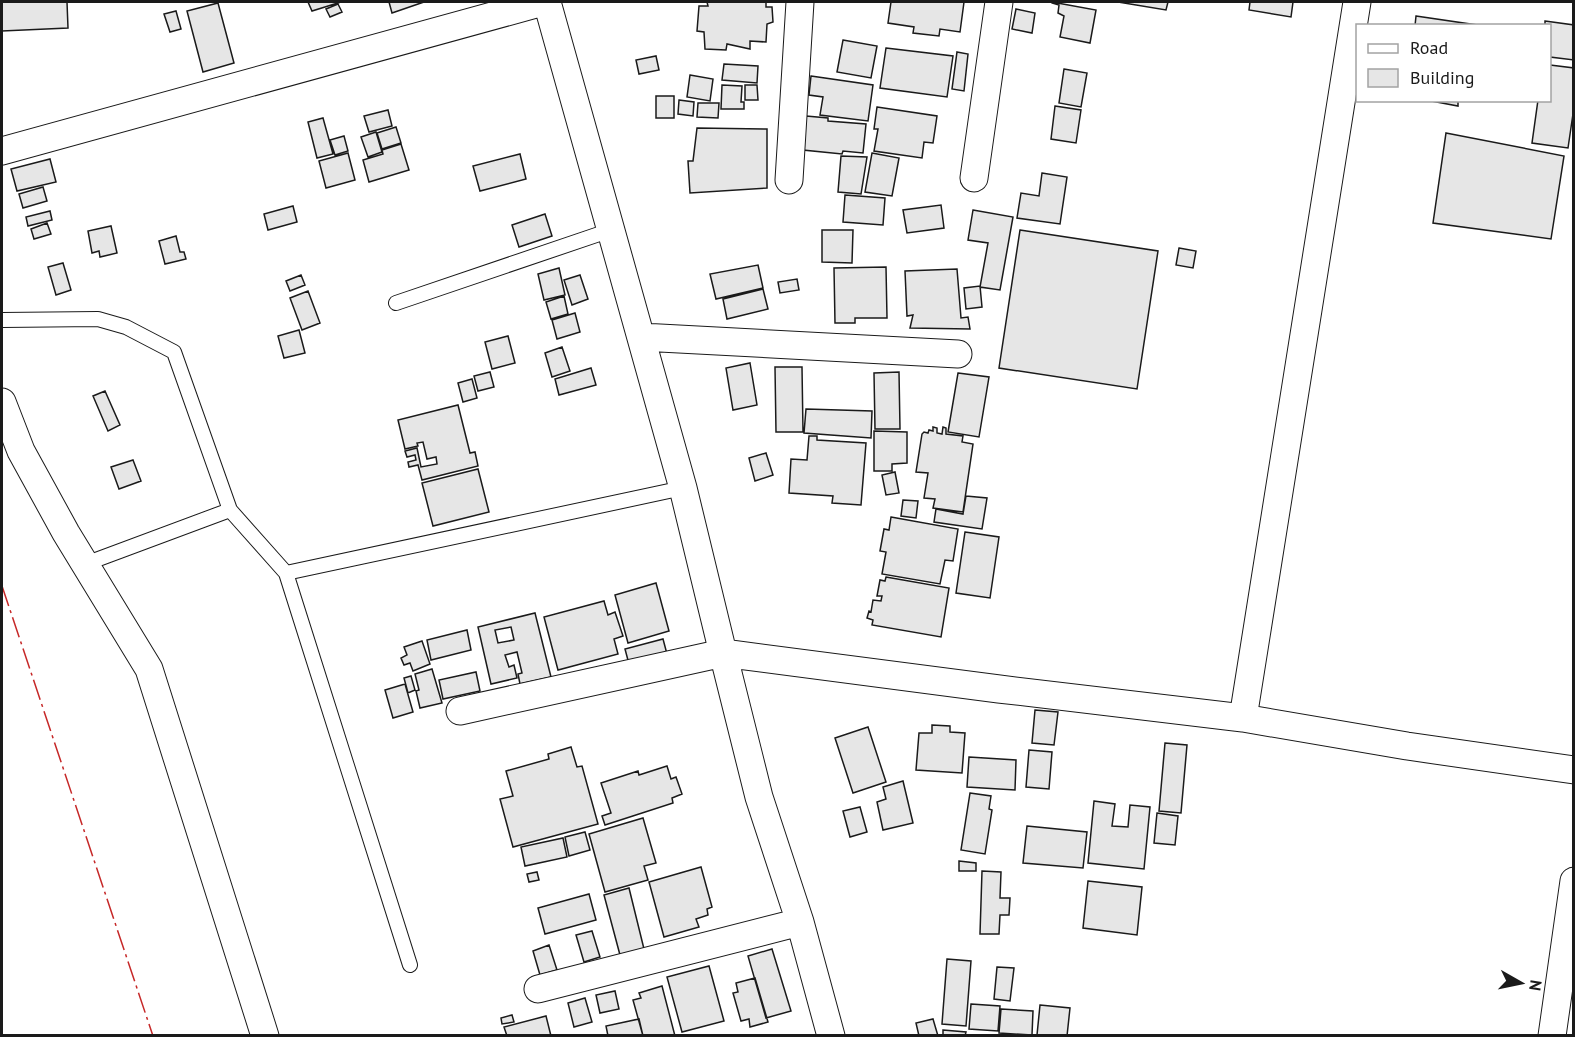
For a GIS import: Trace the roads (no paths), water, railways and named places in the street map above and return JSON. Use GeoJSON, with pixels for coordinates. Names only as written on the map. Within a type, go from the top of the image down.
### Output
{"type":"FeatureCollection","features":[{"type":"Feature","properties":{"kind":"street"},"geometry":{"type":"LineString","coordinates":[[2,151],[545,2],[684,488],[759,797],[800,922],[831,1035]]}},
{"type":"Feature","properties":{"kind":"street"},"geometry":{"type":"LineString","coordinates":[[789,180],[800,2]]}},
{"type":"Feature","properties":{"kind":"street"},"geometry":{"type":"LineString","coordinates":[[974,178],[999,2]]}},
{"type":"Feature","properties":{"kind":"street"},"geometry":{"type":"LineString","coordinates":[[1243,718],[1357,2]]}},
{"type":"Feature","properties":{"kind":"street"},"geometry":{"type":"LineString","coordinates":[[641,337],[958,354]]}},
{"type":"Feature","properties":{"kind":"street"},"geometry":{"type":"LineString","coordinates":[[2,402],[21,451],[85,564],[149,669],[265,1035]]}},
{"type":"Feature","properties":{"kind":"street"},"geometry":{"type":"LineString","coordinates":[[460,711],[723,653],[1243,718],[1407,746],[1574,770]]}},
{"type":"Feature","properties":{"kind":"street"},"geometry":{"type":"LineString","coordinates":[[1552,1035],[1574,881]]}},
{"type":"Feature","properties":{"kind":"street"},"geometry":{"type":"LineString","coordinates":[[538,989],[800,922]]}},
{"type":"Feature","properties":{"kind":"lane"},"geometry":{"type":"LineString","coordinates":[[396,303],[610,230]]}},
{"type":"Feature","properties":{"kind":"lane"},"geometry":{"type":"LineString","coordinates":[[2,320],[98,319],[126,327],[174,352],[231,510],[286,573],[410,965]]}},
{"type":"Feature","properties":{"kind":"lane"},"geometry":{"type":"LineString","coordinates":[[286,573],[684,488]]}},
{"type":"Feature","properties":{"kind":"lane"},"geometry":{"type":"LineString","coordinates":[[85,564],[231,510]]}}]}
